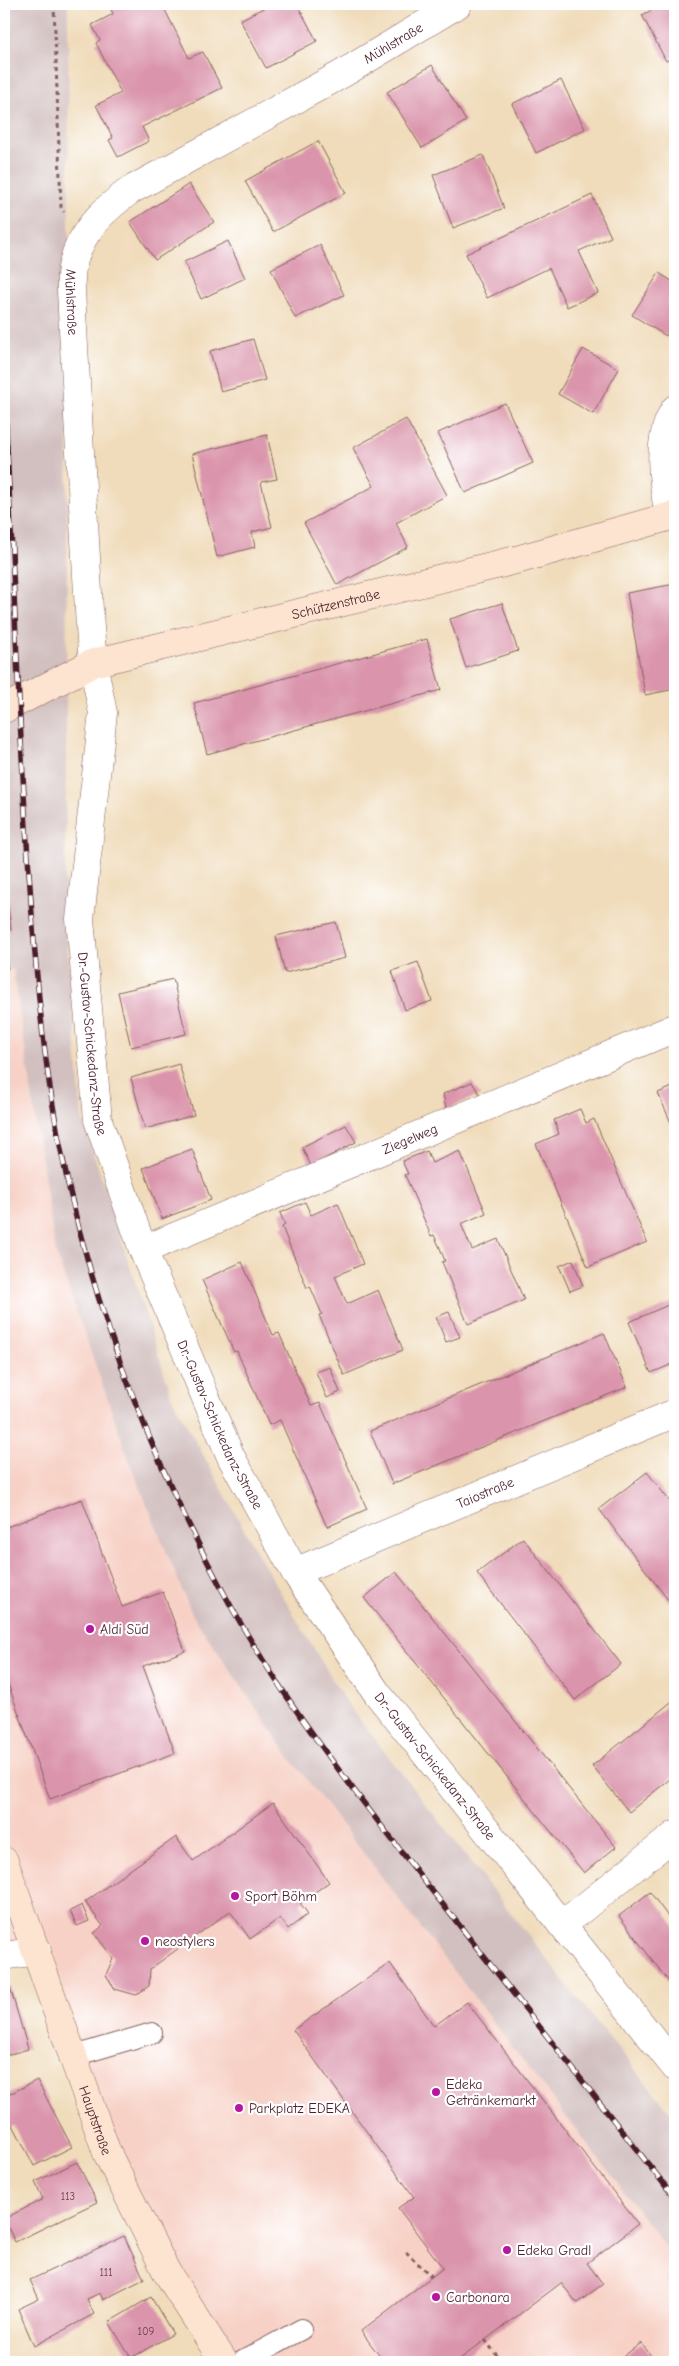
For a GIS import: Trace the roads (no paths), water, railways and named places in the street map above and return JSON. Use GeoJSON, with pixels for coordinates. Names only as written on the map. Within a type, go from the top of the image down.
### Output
{"type":"FeatureCollection","features":[{"type":"Feature","properties":{"kind":"street","name":"Mühlstraße"},"geometry":{"type":"LineString","coordinates":[[93,662],[72,311],[72,269],[83,235],[105,209],[131,190],[342,74],[458,4]]}},
{"type":"Feature","properties":{"kind":"street"},"geometry":{"type":"LineString","coordinates":[[672,516],[661,475],[667,422],[675,409]]}},
{"type":"Feature","properties":{"kind":"street","name":"Schützenstraße"},"geometry":{"type":"LineString","coordinates":[[4,709],[93,662],[520,559],[672,516]]}},
{"type":"Feature","properties":{"kind":"street","name":"Dr.-Gustav-Schickedanz-Straße"},"geometry":{"type":"LineString","coordinates":[[93,662],[103,713],[80,919],[98,1120],[144,1250],[231,1457],[295,1572],[377,1693],[675,2067]]}},
{"type":"Feature","properties":{"kind":"street","name":"Ziegelweg"},"geometry":{"type":"LineString","coordinates":[[144,1250],[675,1028]]}},
{"type":"Feature","properties":{"kind":"street","name":"Taiostraße"},"geometry":{"type":"LineString","coordinates":[[295,1572],[675,1413]]}},
{"type":"Feature","properties":{"kind":"street"},"geometry":{"type":"LineString","coordinates":[[562,1925],[675,1836]]}},
{"type":"Feature","properties":{"kind":"street","name":"Hauptstraße"},"geometry":{"type":"LineString","coordinates":[[4,1861],[107,2152],[166,2270],[224,2362]]}},
{"type":"Feature","properties":{"kind":"street"},"geometry":{"type":"LineString","coordinates":[[4,1956],[37,1951]]}},
{"type":"Feature","properties":{"kind":"lane"},"geometry":{"type":"LineString","coordinates":[[74,2056],[152,2033]]}},
{"type":"Feature","properties":{"kind":"lane"},"geometry":{"type":"LineString","coordinates":[[241,2362],[302,2329]]}},
{"type":"Feature","properties":{"kind":"railway"},"geometry":{"type":"LineString","coordinates":[[4,388],[26,828],[35,958],[42,1023],[50,1088],[62,1154],[77,1220],[116,1350],[166,1475],[195,1537],[248,1636],[297,1712],[323,1749],[433,1892],[675,2198]]}},
{"type":"Feature","properties":{"kind":"place","name":"Aldi Süd"},"geometry":{"type":"Point","coordinates":[90,1629]}},
{"type":"Feature","properties":{"kind":"place","name":"Sport Böhm"},"geometry":{"type":"Point","coordinates":[235,1896]}},
{"type":"Feature","properties":{"kind":"place","name":"neostylers"},"geometry":{"type":"Point","coordinates":[145,1941]}},
{"type":"Feature","properties":{"kind":"place","name":"Edeka Getränkemarkt"},"geometry":{"type":"Point","coordinates":[436,2092]}},
{"type":"Feature","properties":{"kind":"place","name":"Parkplatz EDEKA"},"geometry":{"type":"Point","coordinates":[239,2108]}},
{"type":"Feature","properties":{"kind":"place","name":"Edeka Gradl"},"geometry":{"type":"Point","coordinates":[507,2250]}},
{"type":"Feature","properties":{"kind":"place","name":"Carbonara"},"geometry":{"type":"Point","coordinates":[436,2297]}}]}
